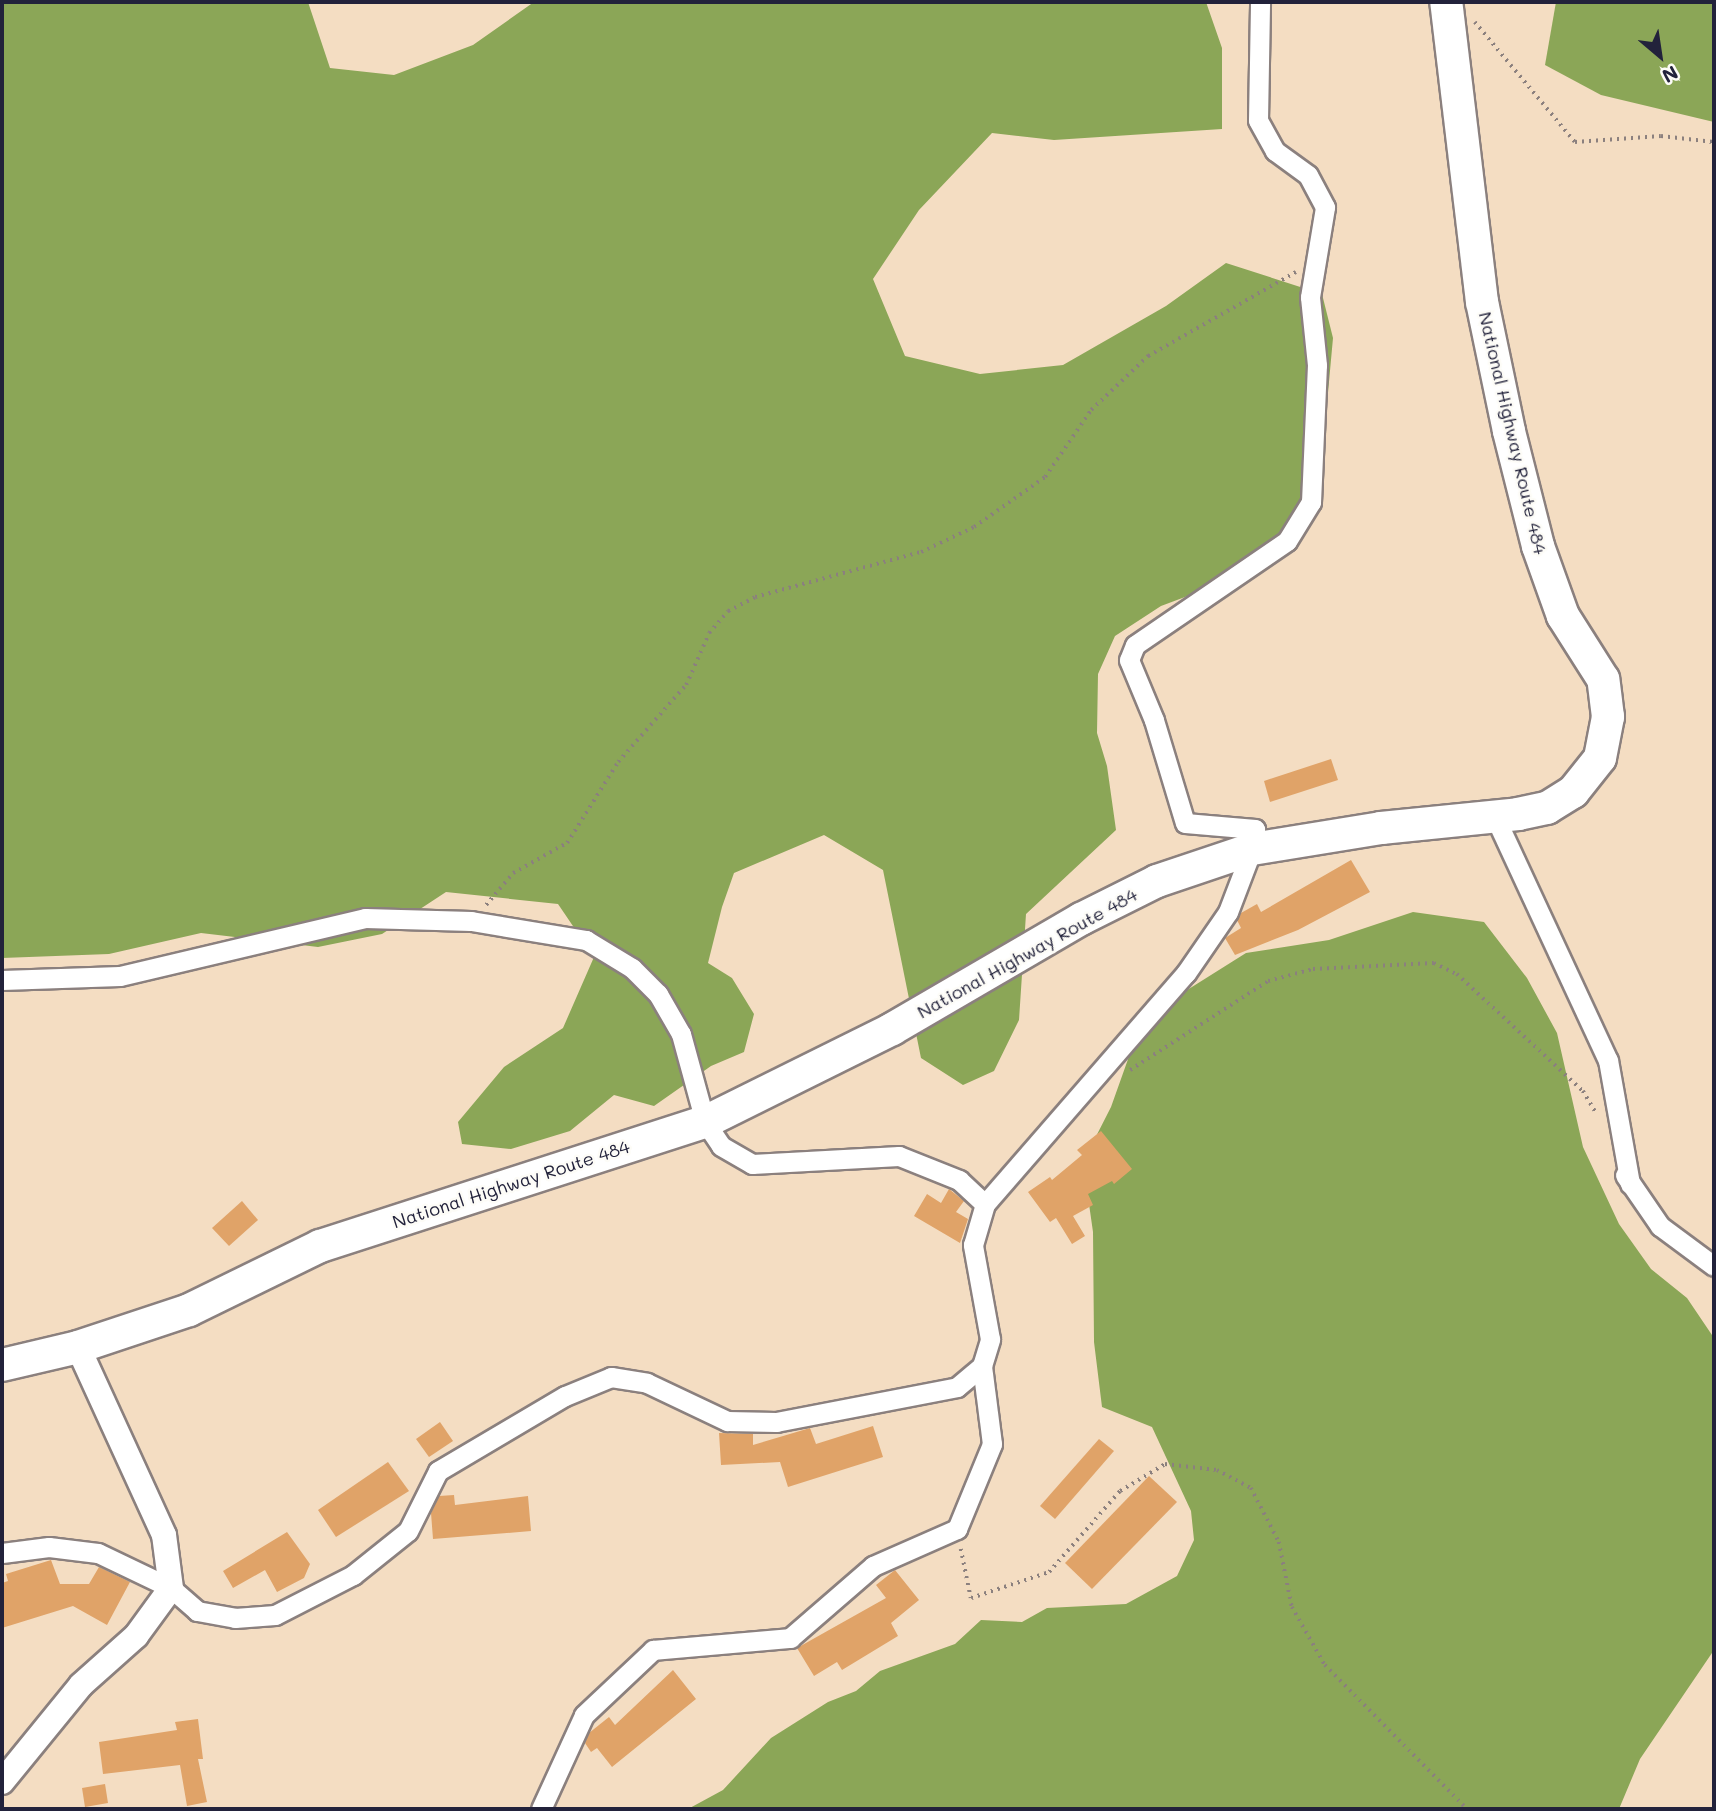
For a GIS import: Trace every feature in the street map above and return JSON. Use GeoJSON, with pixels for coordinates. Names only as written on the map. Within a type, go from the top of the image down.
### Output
{"type":"FeatureCollection","features":[{"type":"Feature","properties":{"kind":"highway","name":"National Highway Route 484"},"geometry":{"type":"LineString","coordinates":[[2,1365],[78,1347],[189,1310],[320,1246],[705,1122],[881,1035],[1107,904],[1157,881],[1252,849],[1381,828],[1495,817],[1547,808],[1573,792],[1600,758],[1608,717],[1603,679],[1563,616],[1538,546],[1509,431],[1482,302],[1456,7]]}},
{"type":"Feature","properties":{"kind":"street"},"geometry":{"type":"LineString","coordinates":[[541,1809],[584,1715],[653,1650],[790,1638],[873,1566],[957,1529],[992,1444],[982,1366],[990,1339],[973,1245],[985,1204],[1186,973],[1228,912],[1252,849],[1255,829],[1185,823],[1154,720],[1129,660],[1135,645],[1287,541],[1311,502],[1317,365],[1310,298],[1319,259],[1325,207],[1308,174],[1275,151],[1258,120],[1260,2]]}},
{"type":"Feature","properties":{"kind":"street"},"geometry":{"type":"LineString","coordinates":[[1495,817],[1608,1060],[1630,1184]]}},
{"type":"Feature","properties":{"kind":"street"},"geometry":{"type":"LineString","coordinates":[[2,980],[120,976],[365,918],[471,921],[586,940],[632,968],[658,994],[681,1034],[705,1122],[721,1146],[752,1164],[898,1156],[960,1180],[985,1204]]}},
{"type":"Feature","properties":{"kind":"street"},"geometry":{"type":"LineString","coordinates":[[1612,1149],[1630,1184],[1661,1226],[1714,1266]]}},
{"type":"Feature","properties":{"kind":"street"},"geometry":{"type":"LineString","coordinates":[[2,1782],[81,1685],[136,1636],[171,1588],[164,1535],[78,1347]]}},
{"type":"Feature","properties":{"kind":"street"},"geometry":{"type":"LineString","coordinates":[[2,1553],[49,1547],[98,1553],[171,1588],[197,1611],[235,1618],[275,1615],[353,1575],[408,1531],[438,1471],[565,1396],[611,1377],[648,1383],[727,1420],[776,1422],[957,1387],[982,1366]]}},
{"type":"Feature","properties":{"kind":"path"},"geometry":{"type":"LineString","coordinates":[[1456,7],[1575,142],[1661,135],[1714,142]]}},
{"type":"Feature","properties":{"kind":"path"},"geometry":{"type":"LineString","coordinates":[[471,921],[513,873],[566,843],[618,762],[686,685],[709,632],[728,611],[755,597],[921,552],[974,527],[1045,477],[1091,410],[1147,356],[1319,259]]}},
{"type":"Feature","properties":{"kind":"path"},"geometry":{"type":"LineString","coordinates":[[1127,1072],[1268,981],[1313,969],[1434,963],[1457,974],[1583,1091],[1612,1149]]}},
{"type":"Feature","properties":{"kind":"path"},"geometry":{"type":"LineString","coordinates":[[957,1529],[971,1598],[1049,1572],[1120,1491],[1165,1464],[1217,1470],[1251,1488],[1279,1542],[1292,1607],[1325,1665],[1467,1809]]}},
{"type":"Feature","properties":{"kind":"green space"},"geometry":{"type":"Polygon","coordinates":[[[2,2],[308,2],[330,68],[394,75],[473,45],[534,2],[1206,2],[1222,48],[1222,129],[1054,140],[992,133],[919,210],[873,279],[905,356],[980,374],[1063,365],[1166,306],[1226,263],[1322,294],[1333,338],[1321,469],[1308,509],[1233,579],[1161,606],[1115,636],[1098,674],[1097,733],[1107,766],[1116,830],[1026,914],[1019,1020],[994,1071],[963,1085],[921,1058],[883,870],[824,835],[734,873],[708,963],[732,978],[754,1014],[744,1052],[711,1066],[654,1106],[614,1095],[570,1131],[511,1149],[462,1144],[458,1122],[504,1067],[563,1028],[594,957],[558,904],[446,892],[382,934],[318,947],[201,933],[109,954],[2,958],[2,2]]]}},
{"type":"Feature","properties":{"kind":"green space"},"geometry":{"type":"Polygon","coordinates":[[[1556,2],[1714,2],[1714,122],[1601,95],[1545,65],[1556,2]]]}},
{"type":"Feature","properties":{"kind":"green space"},"geometry":{"type":"Polygon","coordinates":[[[1413,912],[1484,922],[1527,978],[1557,1033],[1583,1147],[1619,1224],[1651,1269],[1687,1298],[1714,1338],[1714,1650],[1640,1759],[1619,1809],[688,1809],[723,1790],[771,1738],[828,1702],[856,1691],[880,1671],[955,1644],[981,1620],[1022,1622],[1047,1608],[1126,1604],[1177,1576],[1194,1540],[1191,1511],[1152,1427],[1102,1407],[1094,1342],[1093,1232],[1083,1162],[1111,1107],[1132,1048],[1176,997],[1246,953],[1329,940],[1413,912]]]}},
{"type":"Feature","properties":{"kind":"building"},"geometry":{"type":"Polygon","coordinates":[[[1331,759],[1338,780],[1270,802],[1264,781],[1331,759]]]}},
{"type":"Feature","properties":{"kind":"building"},"geometry":{"type":"Polygon","coordinates":[[[1351,860],[1370,892],[1298,930],[1235,955],[1225,938],[1241,928],[1237,920],[1241,913],[1257,904],[1261,912],[1351,860]]]}},
{"type":"Feature","properties":{"kind":"building"},"geometry":{"type":"Polygon","coordinates":[[[1101,1131],[1132,1169],[1114,1184],[1112,1181],[1088,1194],[1093,1205],[1073,1216],[1085,1236],[1072,1244],[1056,1218],[1050,1222],[1028,1192],[1050,1177],[1052,1180],[1082,1155],[1077,1150],[1101,1131]]]}},
{"type":"Feature","properties":{"kind":"building"},"geometry":{"type":"Polygon","coordinates":[[[949,1189],[964,1201],[956,1212],[968,1219],[960,1243],[914,1216],[927,1194],[941,1203],[949,1189]]]}},
{"type":"Feature","properties":{"kind":"building"},"geometry":{"type":"Polygon","coordinates":[[[242,1201],[258,1220],[229,1246],[212,1228],[242,1201]]]}},
{"type":"Feature","properties":{"kind":"building"},"geometry":{"type":"Polygon","coordinates":[[[440,1422],[453,1441],[429,1457],[416,1439],[440,1422]]]}},
{"type":"Feature","properties":{"kind":"building"},"geometry":{"type":"Polygon","coordinates":[[[873,1426],[883,1457],[788,1487],[780,1462],[721,1465],[719,1433],[753,1434],[753,1445],[810,1428],[816,1444],[873,1426]]]}},
{"type":"Feature","properties":{"kind":"building"},"geometry":{"type":"Polygon","coordinates":[[[1099,1439],[1114,1451],[1055,1519],[1040,1506],[1099,1439]]]}},
{"type":"Feature","properties":{"kind":"building"},"geometry":{"type":"Polygon","coordinates":[[[388,1462],[409,1491],[336,1537],[318,1510],[388,1462]]]}},
{"type":"Feature","properties":{"kind":"building"},"geometry":{"type":"Polygon","coordinates":[[[1149,1476],[1177,1502],[1092,1589],[1065,1563],[1149,1476]]]}},
{"type":"Feature","properties":{"kind":"building"},"geometry":{"type":"Polygon","coordinates":[[[454,1495],[455,1505],[528,1496],[531,1531],[433,1539],[431,1513],[439,1496],[454,1495]]]}},
{"type":"Feature","properties":{"kind":"building"},"geometry":{"type":"Polygon","coordinates":[[[287,1532],[310,1564],[304,1578],[277,1592],[265,1570],[233,1588],[223,1571],[287,1532]]]}},
{"type":"Feature","properties":{"kind":"building"},"geometry":{"type":"Polygon","coordinates":[[[51,1560],[60,1584],[89,1584],[99,1567],[130,1582],[107,1625],[73,1606],[2,1628],[2,1583],[8,1581],[6,1574],[51,1560]]]}},
{"type":"Feature","properties":{"kind":"building"},"geometry":{"type":"Polygon","coordinates":[[[895,1570],[919,1600],[891,1623],[898,1636],[842,1670],[837,1662],[814,1676],[797,1648],[886,1598],[876,1585],[895,1570]]]}},
{"type":"Feature","properties":{"kind":"building"},"geometry":{"type":"Polygon","coordinates":[[[673,1670],[696,1699],[612,1767],[597,1748],[591,1752],[585,1743],[589,1733],[609,1717],[615,1725],[673,1670]]]}},
{"type":"Feature","properties":{"kind":"building"},"geometry":{"type":"Polygon","coordinates":[[[198,1719],[203,1759],[198,1759],[207,1802],[187,1806],[180,1765],[103,1774],[99,1742],[177,1730],[175,1722],[198,1719]]]}},
{"type":"Feature","properties":{"kind":"building"},"geometry":{"type":"Polygon","coordinates":[[[105,1784],[108,1803],[85,1807],[82,1788],[105,1784]]]}}]}
